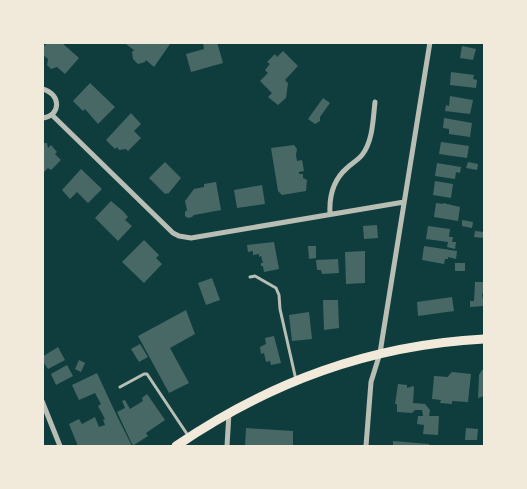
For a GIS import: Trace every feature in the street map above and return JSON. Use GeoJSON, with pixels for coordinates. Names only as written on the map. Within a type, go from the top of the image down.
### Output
{"type":"FeatureCollection","features":[{"type":"Feature","properties":{"kind":"main road"},"geometry":{"type":"LineString","coordinates":[[176,446],[229,413],[309,375],[380,353],[417,345],[484,338]]}},
{"type":"Feature","properties":{"kind":"street"},"geometry":{"type":"LineString","coordinates":[[366,446],[371,382],[380,353],[430,42]]}},
{"type":"Feature","properties":{"kind":"street"},"geometry":{"type":"LineString","coordinates":[[42,89],[49,90],[57,101],[56,109],[52,115],[42,118]]}},
{"type":"Feature","properties":{"kind":"street"},"geometry":{"type":"LineString","coordinates":[[330,214],[330,196],[336,180],[346,168],[362,155],[371,137],[375,102]]}},
{"type":"Feature","properties":{"kind":"street"},"geometry":{"type":"LineString","coordinates":[[52,115],[173,233],[179,236],[190,238],[404,202]]}},
{"type":"Feature","properties":{"kind":"street"},"geometry":{"type":"LineString","coordinates":[[42,401],[60,446]]}},
{"type":"Feature","properties":{"kind":"street"},"geometry":{"type":"LineString","coordinates":[[227,446],[229,413]]}},
{"type":"Feature","properties":{"kind":"lane"},"geometry":{"type":"LineString","coordinates":[[250,277],[255,276],[276,288],[296,381]]}},
{"type":"Feature","properties":{"kind":"lane"},"geometry":{"type":"LineString","coordinates":[[120,387],[147,374],[189,437]]}},
{"type":"Feature","properties":{"kind":"building"},"geometry":{"type":"Polygon","coordinates":[[[48,42],[61,42],[79,58],[65,74],[57,67],[51,69],[47,65],[48,59],[42,54],[42,48],[48,42]]]}},
{"type":"Feature","properties":{"kind":"building"},"geometry":{"type":"Polygon","coordinates":[[[127,42],[167,42],[170,44],[154,67],[146,60],[138,64],[133,59],[132,52],[134,50],[126,44],[127,42]]]}},
{"type":"Feature","properties":{"kind":"building"},"geometry":{"type":"Polygon","coordinates":[[[203,42],[217,42],[223,63],[191,72],[186,54],[204,49],[203,42]]]}},
{"type":"Feature","properties":{"kind":"building"},"geometry":{"type":"Polygon","coordinates":[[[462,46],[476,49],[473,60],[460,58],[462,46]]]}},
{"type":"Feature","properties":{"kind":"building"},"geometry":{"type":"Polygon","coordinates":[[[283,51],[298,66],[285,80],[288,83],[286,98],[278,105],[268,97],[272,93],[260,81],[268,73],[265,70],[270,64],[267,62],[275,54],[277,57],[283,51]]]}},
{"type":"Feature","properties":{"kind":"building"},"geometry":{"type":"Polygon","coordinates":[[[451,72],[474,75],[473,79],[477,80],[476,88],[450,85],[451,72]]]}},
{"type":"Feature","properties":{"kind":"building"},"geometry":{"type":"Polygon","coordinates":[[[90,83],[115,107],[98,124],[85,109],[83,111],[73,101],[90,83]]]}},
{"type":"Feature","properties":{"kind":"building"},"geometry":{"type":"Polygon","coordinates":[[[450,96],[473,100],[470,114],[445,111],[446,105],[449,106],[450,96]]]}},
{"type":"Feature","properties":{"kind":"building"},"geometry":{"type":"Polygon","coordinates":[[[323,98],[330,103],[320,117],[320,121],[315,124],[308,119],[323,98]]]}},
{"type":"Feature","properties":{"kind":"building"},"geometry":{"type":"Polygon","coordinates":[[[131,113],[141,124],[134,131],[141,138],[128,151],[126,149],[119,150],[117,147],[115,149],[106,140],[131,113]]]}},
{"type":"Feature","properties":{"kind":"building"},"geometry":{"type":"Polygon","coordinates":[[[444,118],[472,123],[470,137],[449,134],[449,129],[443,128],[444,118]]]}},
{"type":"Feature","properties":{"kind":"building"},"geometry":{"type":"Polygon","coordinates":[[[441,142],[469,146],[467,158],[439,154],[441,142]]]}},
{"type":"Feature","properties":{"kind":"building"},"geometry":{"type":"Polygon","coordinates":[[[42,143],[47,143],[48,148],[51,145],[57,152],[55,154],[61,160],[51,170],[48,168],[42,174],[42,143]]]}},
{"type":"Feature","properties":{"kind":"building"},"geometry":{"type":"Polygon","coordinates":[[[294,145],[297,149],[297,161],[302,160],[304,171],[299,172],[299,174],[303,174],[303,178],[307,180],[306,191],[282,195],[278,191],[271,148],[294,145]]]}},
{"type":"Feature","properties":{"kind":"building"},"geometry":{"type":"Polygon","coordinates":[[[165,162],[181,178],[168,194],[165,194],[149,178],[165,162]]]}},
{"type":"Feature","properties":{"kind":"building"},"geometry":{"type":"Polygon","coordinates":[[[468,162],[478,164],[477,170],[466,168],[468,162]]]}},
{"type":"Feature","properties":{"kind":"building"},"geometry":{"type":"Polygon","coordinates":[[[437,163],[461,167],[460,173],[456,172],[455,179],[435,176],[437,163]]]}},
{"type":"Feature","properties":{"kind":"building"},"geometry":{"type":"Polygon","coordinates":[[[81,169],[102,189],[88,203],[77,192],[70,199],[62,190],[81,169]]]}},
{"type":"Feature","properties":{"kind":"building"},"geometry":{"type":"Polygon","coordinates":[[[435,181],[453,184],[451,198],[433,195],[435,181]]]}},
{"type":"Feature","properties":{"kind":"building"},"geometry":{"type":"Polygon","coordinates":[[[216,182],[221,210],[194,215],[188,218],[185,216],[187,210],[185,201],[194,189],[204,187],[204,184],[216,182]]]}},
{"type":"Feature","properties":{"kind":"building"},"geometry":{"type":"Polygon","coordinates":[[[262,185],[265,204],[237,208],[234,190],[262,185]]]}},
{"type":"Feature","properties":{"kind":"building"},"geometry":{"type":"Polygon","coordinates":[[[111,201],[124,212],[128,217],[125,220],[132,226],[118,241],[95,218],[111,201]]]}},
{"type":"Feature","properties":{"kind":"building"},"geometry":{"type":"Polygon","coordinates":[[[436,203],[460,207],[458,221],[434,217],[436,203]]]}},
{"type":"Feature","properties":{"kind":"building"},"geometry":{"type":"Polygon","coordinates":[[[462,220],[473,222],[472,228],[462,226],[462,220]]]}},
{"type":"Feature","properties":{"kind":"building"},"geometry":{"type":"Polygon","coordinates":[[[377,225],[378,238],[364,239],[363,226],[377,225]]]}},
{"type":"Feature","properties":{"kind":"building"},"geometry":{"type":"Polygon","coordinates":[[[428,226],[450,229],[449,237],[453,237],[452,242],[456,242],[455,249],[447,247],[448,242],[426,239],[428,226]]]}},
{"type":"Feature","properties":{"kind":"building"},"geometry":{"type":"Polygon","coordinates":[[[475,231],[484,232],[484,238],[474,237],[475,231]]]}},
{"type":"Feature","properties":{"kind":"building"},"geometry":{"type":"Polygon","coordinates":[[[144,240],[159,255],[156,258],[162,264],[144,283],[122,262],[144,240]]]}},
{"type":"Feature","properties":{"kind":"building"},"geometry":{"type":"Polygon","coordinates":[[[274,242],[279,269],[264,272],[263,266],[261,266],[261,263],[263,263],[261,256],[259,257],[259,254],[253,255],[253,251],[248,252],[247,245],[274,242]]]}},
{"type":"Feature","properties":{"kind":"building"},"geometry":{"type":"Polygon","coordinates":[[[308,246],[316,246],[316,258],[309,259],[308,246]]]}},
{"type":"Feature","properties":{"kind":"building"},"geometry":{"type":"Polygon","coordinates":[[[424,246],[457,251],[456,259],[448,257],[448,259],[445,259],[444,264],[422,260],[424,246]]]}},
{"type":"Feature","properties":{"kind":"building"},"geometry":{"type":"Polygon","coordinates":[[[365,251],[365,283],[346,284],[345,252],[365,251]]]}},
{"type":"Feature","properties":{"kind":"building"},"geometry":{"type":"Polygon","coordinates":[[[338,259],[339,273],[322,274],[321,270],[317,270],[316,260],[338,259]]]}},
{"type":"Feature","properties":{"kind":"building"},"geometry":{"type":"Polygon","coordinates":[[[455,263],[465,263],[465,271],[455,271],[455,263]]]}},
{"type":"Feature","properties":{"kind":"building"},"geometry":{"type":"Polygon","coordinates":[[[212,278],[220,300],[206,305],[198,283],[212,278]]]}},
{"type":"Feature","properties":{"kind":"building"},"geometry":{"type":"Polygon","coordinates":[[[475,282],[484,282],[484,293],[482,294],[484,306],[470,307],[470,301],[474,301],[475,282]]]}},
{"type":"Feature","properties":{"kind":"building"},"geometry":{"type":"Polygon","coordinates":[[[452,297],[454,311],[418,316],[417,302],[452,297]]]}},
{"type":"Feature","properties":{"kind":"building"},"geometry":{"type":"Polygon","coordinates":[[[323,300],[338,300],[339,328],[324,330],[323,300]]]}},
{"type":"Feature","properties":{"kind":"building"},"geometry":{"type":"Polygon","coordinates":[[[186,310],[195,334],[170,348],[189,383],[169,393],[138,336],[186,310]]]}},
{"type":"Feature","properties":{"kind":"building"},"geometry":{"type":"Polygon","coordinates":[[[309,312],[312,339],[292,341],[289,315],[309,312]]]}},
{"type":"Feature","properties":{"kind":"building"},"geometry":{"type":"Polygon","coordinates":[[[274,336],[281,363],[271,365],[270,361],[266,362],[264,353],[261,354],[260,347],[266,344],[265,338],[274,336]]]}},
{"type":"Feature","properties":{"kind":"building"},"geometry":{"type":"Polygon","coordinates":[[[140,344],[148,357],[139,362],[131,349],[140,344]]]}},
{"type":"Feature","properties":{"kind":"building"},"geometry":{"type":"Polygon","coordinates":[[[58,347],[65,360],[48,369],[42,357],[58,347]]]}},
{"type":"Feature","properties":{"kind":"building"},"geometry":{"type":"Polygon","coordinates":[[[79,360],[85,363],[81,372],[75,369],[79,360]]]}},
{"type":"Feature","properties":{"kind":"building"},"geometry":{"type":"Polygon","coordinates":[[[67,365],[73,376],[56,385],[51,374],[67,365]]]}},
{"type":"Feature","properties":{"kind":"building"},"geometry":{"type":"Polygon","coordinates":[[[484,370],[484,396],[478,398],[479,375],[484,370]]]}},
{"type":"Feature","properties":{"kind":"building"},"geometry":{"type":"Polygon","coordinates":[[[452,372],[471,374],[468,402],[452,401],[452,404],[440,403],[441,400],[432,399],[434,376],[448,377],[452,372]]]}},
{"type":"Feature","properties":{"kind":"building"},"geometry":{"type":"Polygon","coordinates":[[[97,373],[132,446],[78,446],[69,424],[79,419],[82,424],[95,417],[99,427],[105,425],[103,420],[105,419],[98,406],[101,404],[95,393],[79,400],[72,385],[97,373]]]}},
{"type":"Feature","properties":{"kind":"building"},"geometry":{"type":"Polygon","coordinates":[[[398,384],[407,385],[407,388],[413,386],[413,403],[425,404],[430,410],[429,416],[439,416],[438,435],[423,434],[424,425],[417,424],[418,416],[423,416],[422,410],[415,410],[412,413],[397,412],[397,404],[395,404],[398,384]]]}},
{"type":"Feature","properties":{"kind":"building"},"geometry":{"type":"Polygon","coordinates":[[[147,394],[165,420],[146,433],[148,436],[134,445],[117,412],[125,408],[122,401],[125,400],[130,409],[143,401],[142,398],[147,394]]]}},
{"type":"Feature","properties":{"kind":"building"},"geometry":{"type":"Polygon","coordinates":[[[246,428],[293,431],[293,446],[245,446],[246,428]]]}},
{"type":"Feature","properties":{"kind":"building"},"geometry":{"type":"Polygon","coordinates":[[[466,428],[478,429],[477,440],[465,440],[466,428]]]}},
{"type":"Feature","properties":{"kind":"building"},"geometry":{"type":"Polygon","coordinates":[[[393,441],[429,444],[429,446],[393,446],[393,441]]]}}]}
